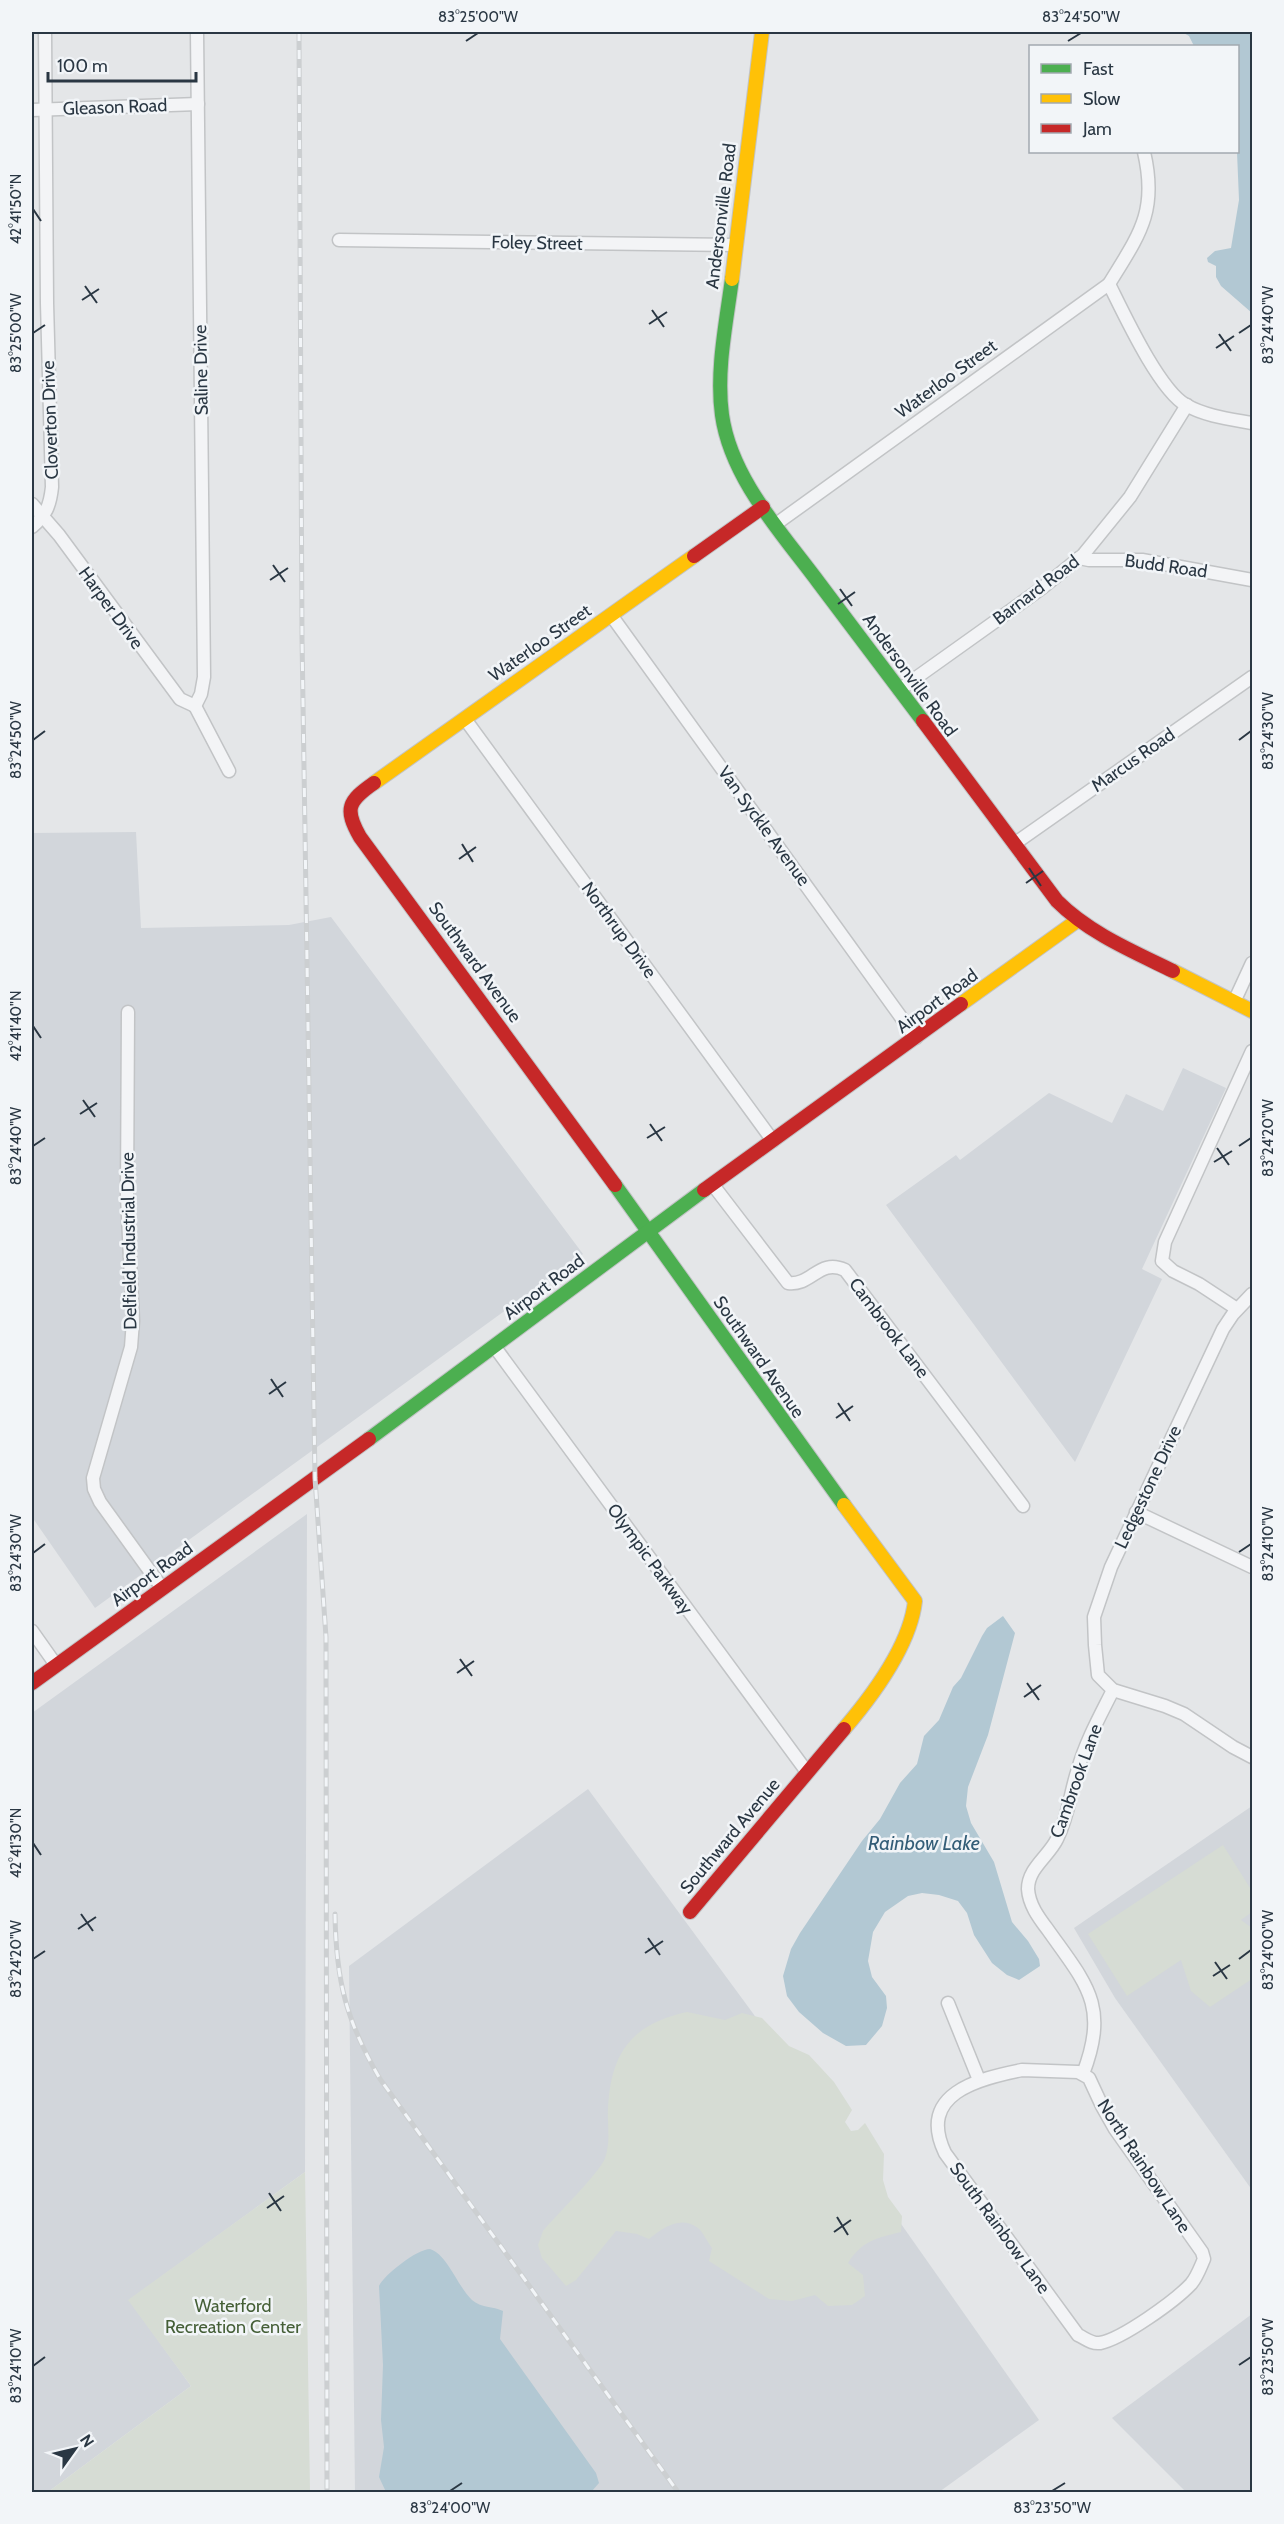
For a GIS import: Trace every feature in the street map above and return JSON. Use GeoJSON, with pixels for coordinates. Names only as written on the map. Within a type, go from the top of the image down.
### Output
{"type":"FeatureCollection","features":[{"type":"Feature","properties":{"kind":"street","name":"Cloverton Drive"},"geometry":{"type":"LineString","coordinates":[[42,518],[50,507],[52,487],[47,303],[45,32]]}},
{"type":"Feature","properties":{"kind":"street","name":"Saline Drive"},"geometry":{"type":"LineString","coordinates":[[195,706],[201,694],[204,677],[197,32]]}},
{"type":"Feature","properties":{"kind":"street","name":"Andersonville Road"},"geometry":{"type":"LineString","coordinates":[[762,32],[722,359],[721,404],[725,428],[743,474],[763,507],[1057,901],[1078,920],[1099,934],[1252,1011]]}},
{"type":"Feature","properties":{"kind":"street","name":"Gleason Road"},"geometry":{"type":"LineString","coordinates":[[32,110],[198,104]]}},
{"type":"Feature","properties":{"kind":"street","name":"Waterloo Street"},"geometry":{"type":"LineString","coordinates":[[776,524],[1109,285],[1127,259],[1148,209],[1149,180],[1144,153]]}},
{"type":"Feature","properties":{"kind":"street","name":"Foley Street"},"geometry":{"type":"LineString","coordinates":[[339,240],[736,245]]}},
{"type":"Feature","properties":{"kind":"street"},"geometry":{"type":"LineString","coordinates":[[1109,285],[1147,356],[1174,396],[1186,405],[1221,418],[1252,423]]}},
{"type":"Feature","properties":{"kind":"street","name":"Barnard Road"},"geometry":{"type":"LineString","coordinates":[[899,690],[1042,588],[1079,558],[1130,497],[1186,405]]}},
{"type":"Feature","properties":{"kind":"street","name":"Harper Drive"},"geometry":{"type":"LineString","coordinates":[[32,504],[58,535],[180,699],[195,706]]}},
{"type":"Feature","properties":{"kind":"street","name":"Waterloo Street"},"geometry":{"type":"LineString","coordinates":[[349,817],[349,808],[362,792],[763,507]]}},
{"type":"Feature","properties":{"kind":"street"},"geometry":{"type":"LineString","coordinates":[[32,527],[42,518]]}},
{"type":"Feature","properties":{"kind":"street","name":"Budd Road"},"geometry":{"type":"LineString","coordinates":[[1079,558],[1142,560],[1252,580]]}},
{"type":"Feature","properties":{"kind":"street","name":"Van Syckle Avenue"},"geometry":{"type":"LineString","coordinates":[[611,615],[916,1038]]}},
{"type":"Feature","properties":{"kind":"street","name":"Marcus Road"},"geometry":{"type":"LineString","coordinates":[[1014,844],[1252,677]]}},
{"type":"Feature","properties":{"kind":"street"},"geometry":{"type":"LineString","coordinates":[[195,706],[211,742],[229,771]]}},
{"type":"Feature","properties":{"kind":"street","name":"Northrup Drive"},"geometry":{"type":"LineString","coordinates":[[465,718],[773,1141]]}},
{"type":"Feature","properties":{"kind":"street","name":"Southward Avenue"},"geometry":{"type":"LineString","coordinates":[[349,817],[360,837],[915,1600],[913,1620],[876,1692],[690,1912]]}},
{"type":"Feature","properties":{"kind":"street","name":"Airport Road"},"geometry":{"type":"LineString","coordinates":[[32,1683],[648,1231],[1078,920]]}},
{"type":"Feature","properties":{"kind":"street"},"geometry":{"type":"LineString","coordinates":[[1234,1002],[1252,963]]}},
{"type":"Feature","properties":{"kind":"street","name":"Delfield Industrial Drive"},"geometry":{"type":"LineString","coordinates":[[128,1012],[127,1196],[133,1321],[131,1347],[93,1478],[94,1489],[100,1502],[162,1588]]}},
{"type":"Feature","properties":{"kind":"street"},"geometry":{"type":"LineString","coordinates":[[1237,1309],[1199,1284],[1173,1271],[1162,1261],[1161,1255],[1171,1227],[1252,1051]]}},
{"type":"Feature","properties":{"kind":"street","name":"Cambrook Lane"},"geometry":{"type":"LineString","coordinates":[[713,1185],[788,1283],[795,1284],[806,1280],[828,1266],[835,1265],[845,1270],[1023,1506]]}},
{"type":"Feature","properties":{"kind":"street","name":"Ledgestone Drive"},"geometry":{"type":"LineString","coordinates":[[1113,1690],[1098,1675],[1094,1617],[1111,1567],[1222,1329],[1252,1294]]}},
{"type":"Feature","properties":{"kind":"street","name":"Olympic Parkway"},"geometry":{"type":"LineString","coordinates":[[494,1346],[807,1772]]}},
{"type":"Feature","properties":{"kind":"street"},"geometry":{"type":"LineString","coordinates":[[1136,1512],[1252,1567]]}},
{"type":"Feature","properties":{"kind":"street"},"geometry":{"type":"LineString","coordinates":[[32,1631],[56,1665]]}},
{"type":"Feature","properties":{"kind":"street"},"geometry":{"type":"LineString","coordinates":[[1113,1690],[1184,1714],[1252,1757]]}},
{"type":"Feature","properties":{"kind":"street","name":"Cambrook Lane"},"geometry":{"type":"LineString","coordinates":[[1083,2074],[1095,2040],[1095,2007],[1077,1972],[1037,1915],[1030,1901],[1028,1890],[1029,1879],[1055,1842],[1063,1826],[1070,1808],[1082,1755],[1090,1734],[1113,1690]]}},
{"type":"Feature","properties":{"kind":"street"},"geometry":{"type":"LineString","coordinates":[[948,2003],[979,2080]]}},
{"type":"Feature","properties":{"kind":"street","name":"South Rainbow Lane"},"geometry":{"type":"LineString","coordinates":[[1083,2074],[1022,2070],[979,2080],[951,2097],[942,2108],[937,2122],[940,2142],[945,2153],[1078,2335],[1093,2343],[1109,2340],[1121,2334],[1172,2299],[1191,2283],[1203,2259]]}},
{"type":"Feature","properties":{"kind":"street","name":"North Rainbow Lane"},"geometry":{"type":"LineString","coordinates":[[1083,2074],[1093,2084],[1115,2128],[1202,2252],[1203,2259]]}},
{"type":"Feature","properties":{"kind":"shaded area"},"geometry":{"type":"Polygon","coordinates":[[[136,832],[141,928],[289,925],[331,917],[583,1254],[95,1608],[32,1517],[32,833],[136,832]]]}},
{"type":"Feature","properties":{"kind":"shaded area"},"geometry":{"type":"Polygon","coordinates":[[[1183,1068],[1226,1088],[1142,1269],[1162,1279],[1075,1462],[886,1205],[956,1155],[960,1160],[1049,1093],[1112,1123],[1126,1094],[1163,1111],[1183,1068]]]}},
{"type":"Feature","properties":{"kind":"shaded area"},"geometry":{"type":"Polygon","coordinates":[[[307,1514],[305,2172],[129,2300],[191,2386],[48,2492],[32,2492],[32,1713],[307,1514]]]}},
{"type":"Feature","properties":{"kind":"shaded area"},"geometry":{"type":"Polygon","coordinates":[[[588,1789],[752,2012],[1039,2420],[939,2492],[355,2492],[349,1966],[588,1789]]]}},
{"type":"Feature","properties":{"kind":"shaded area"},"geometry":{"type":"Polygon","coordinates":[[[1252,1806],[1252,2190],[1115,1998],[1074,1928],[1252,1806]]]}},
{"type":"Feature","properties":{"kind":"shaded area"},"geometry":{"type":"Polygon","coordinates":[[[1252,2314],[1252,2492],[1186,2492],[1112,2418],[1252,2314]]]}},
{"type":"Feature","properties":{"kind":"green space"},"geometry":{"type":"Polygon","coordinates":[[[1223,1845],[1252,1891],[1252,1912],[1241,1920],[1252,1928],[1252,1979],[1210,2007],[1191,1991],[1181,1960],[1127,1996],[1088,1934],[1223,1845]]]}},
{"type":"Feature","properties":{"kind":"green space"},"geometry":{"type":"Polygon","coordinates":[[[687,2012],[725,2020],[742,2013],[762,2018],[789,2046],[809,2055],[834,2082],[852,2110],[845,2122],[851,2131],[858,2130],[865,2123],[884,2154],[883,2180],[888,2197],[902,2216],[901,2232],[884,2236],[864,2245],[848,2263],[863,2275],[865,2296],[852,2305],[828,2306],[815,2295],[792,2301],[769,2299],[709,2261],[712,2248],[702,2232],[691,2224],[685,2223],[672,2224],[649,2239],[637,2234],[616,2231],[576,2280],[566,2286],[542,2258],[538,2245],[543,2231],[587,2183],[605,2158],[610,2088],[620,2056],[639,2033],[652,2024],[687,2012]]]}},
{"type":"Feature","properties":{"kind":"green space","name":"Waterford Recreation Center"},"geometry":{"type":"Polygon","coordinates":[[[305,2172],[310,2492],[48,2492],[191,2386],[128,2300],[305,2172]]]}},
{"type":"Feature","properties":{"kind":"water"},"geometry":{"type":"Polygon","coordinates":[[[1182,32],[1252,32],[1252,313],[1221,286],[1216,277],[1216,266],[1208,262],[1207,258],[1215,251],[1231,248],[1239,200],[1237,153],[1239,153],[1239,45],[1194,45],[1189,36],[1182,32]]]}},
{"type":"Feature","properties":{"kind":"water","name":"Rainbow Lake"},"geometry":{"type":"Polygon","coordinates":[[[1003,1616],[1015,1633],[988,1735],[968,1787],[966,1806],[971,1823],[994,1862],[1012,1922],[1028,1941],[1039,1959],[1040,1966],[1019,1980],[1007,1975],[992,1963],[974,1935],[967,1913],[958,1901],[922,1893],[908,1896],[885,1912],[873,1932],[868,1961],[872,1977],[886,1996],[887,2008],[882,2026],[866,2045],[846,2046],[823,2033],[799,2012],[787,1996],[783,1976],[791,1949],[862,1841],[880,1819],[900,1783],[917,1764],[924,1736],[939,1720],[953,1687],[961,1678],[987,1628],[1003,1616]]]}},
{"type":"Feature","properties":{"kind":"water"},"geometry":{"type":"Polygon","coordinates":[[[430,2249],[442,2257],[472,2300],[503,2311],[500,2339],[596,2473],[599,2483],[592,2491],[386,2492],[379,2477],[384,2447],[381,2420],[383,2365],[379,2286],[401,2263],[417,2253],[430,2249]]]}},
{"type":"Feature","properties":{"kind":"railway"},"geometry":{"type":"LineString","coordinates":[[299,32],[302,638],[315,1478],[326,1637],[327,2492]]}},
{"type":"Feature","properties":{"kind":"railway"},"geometry":{"type":"LineString","coordinates":[[335,1914],[338,1960],[345,2000],[359,2038],[380,2079],[678,2492]]}},
{"type":"Feature","properties":{"kind":"traffic: fast"},"geometry":{"type":"LineString","coordinates":[[732,279],[722,347],[720,398],[727,439],[736,461],[774,525],[923,721]]}},
{"type":"Feature","properties":{"kind":"traffic: fast"},"geometry":{"type":"LineString","coordinates":[[615,1185],[844,1505]]}},
{"type":"Feature","properties":{"kind":"traffic: fast"},"geometry":{"type":"LineString","coordinates":[[369,1439],[704,1190]]}},
{"type":"Feature","properties":{"kind":"traffic: slow"},"geometry":{"type":"LineString","coordinates":[[732,279],[762,32]]}},
{"type":"Feature","properties":{"kind":"traffic: slow"},"geometry":{"type":"LineString","coordinates":[[374,783],[694,556]]}},
{"type":"Feature","properties":{"kind":"traffic: slow"},"geometry":{"type":"LineString","coordinates":[[961,1004],[1078,920]]}},
{"type":"Feature","properties":{"kind":"traffic: slow"},"geometry":{"type":"LineString","coordinates":[[1173,971],[1252,1011]]}},
{"type":"Feature","properties":{"kind":"traffic: slow"},"geometry":{"type":"LineString","coordinates":[[844,1505],[915,1601],[912,1618],[898,1652],[867,1701],[844,1729]]}},
{"type":"Feature","properties":{"kind":"traffic: jam"},"geometry":{"type":"LineString","coordinates":[[694,556],[763,507]]}},
{"type":"Feature","properties":{"kind":"traffic: jam"},"geometry":{"type":"LineString","coordinates":[[923,721],[1057,901],[1097,932],[1173,971]]}},
{"type":"Feature","properties":{"kind":"traffic: jam"},"geometry":{"type":"LineString","coordinates":[[374,783],[359,795],[351,806],[352,819],[360,837],[615,1185]]}},
{"type":"Feature","properties":{"kind":"traffic: jam"},"geometry":{"type":"LineString","coordinates":[[704,1190],[961,1004]]}},
{"type":"Feature","properties":{"kind":"traffic: jam"},"geometry":{"type":"LineString","coordinates":[[32,1683],[369,1439]]}},
{"type":"Feature","properties":{"kind":"traffic: jam"},"geometry":{"type":"LineString","coordinates":[[690,1912],[844,1729]]}}]}
